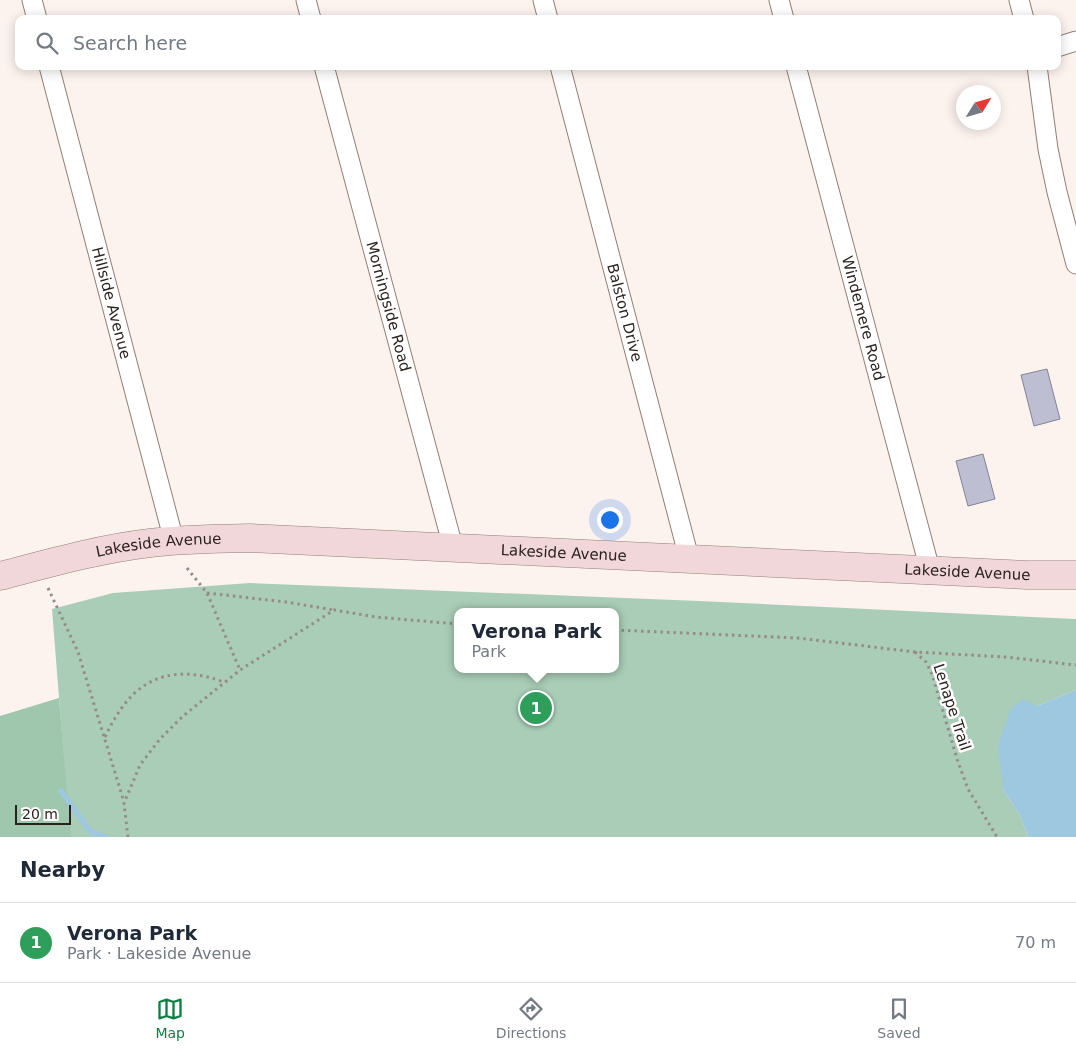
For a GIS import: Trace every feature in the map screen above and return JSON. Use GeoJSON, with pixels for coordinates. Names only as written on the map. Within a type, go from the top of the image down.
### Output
{"type":"FeatureCollection","features":[{"type":"Feature","properties":{"kind":"main road","name":"Lakeside Avenue"},"geometry":{"type":"LineString","coordinates":[[0,576],[51,575],[124,547],[174,541],[249,538],[1027,575],[1076,575]]}},
{"type":"Feature","properties":{"kind":"street"},"geometry":{"type":"LineString","coordinates":[[32,0],[35,15]]}},
{"type":"Feature","properties":{"kind":"street"},"geometry":{"type":"LineString","coordinates":[[306,0],[310,15]]}},
{"type":"Feature","properties":{"kind":"street"},"geometry":{"type":"LineString","coordinates":[[543,0],[547,15]]}},
{"type":"Feature","properties":{"kind":"street"},"geometry":{"type":"LineString","coordinates":[[779,0],[783,15]]}},
{"type":"Feature","properties":{"kind":"street"},"geometry":{"type":"LineString","coordinates":[[1019,0],[1023,15]]}},
{"type":"Feature","properties":{"kind":"street"},"geometry":{"type":"LineString","coordinates":[[1061,46],[1076,41]]}},
{"type":"Feature","properties":{"kind":"street","name":"Hillside Avenue"},"geometry":{"type":"LineString","coordinates":[[50,70],[174,541]]}},
{"type":"Feature","properties":{"kind":"street","name":"Morningside Road"},"geometry":{"type":"LineString","coordinates":[[325,70],[453,547]]}},
{"type":"Feature","properties":{"kind":"street","name":"Balston Drive"},"geometry":{"type":"LineString","coordinates":[[561,70],[689,558]]}},
{"type":"Feature","properties":{"kind":"street","name":"Windemere Road"},"geometry":{"type":"LineString","coordinates":[[797,70],[930,570]]}},
{"type":"Feature","properties":{"kind":"street"},"geometry":{"type":"LineString","coordinates":[[1038,70],[1048,149],[1076,264]]}},
{"type":"Feature","properties":{"kind":"path"},"geometry":{"type":"LineString","coordinates":[[187,568],[206,593],[240,670]]}},
{"type":"Feature","properties":{"kind":"path"},"geometry":{"type":"LineString","coordinates":[[51,575],[105,738],[124,803],[128,837]]}},
{"type":"Feature","properties":{"kind":"path"},"geometry":{"type":"LineString","coordinates":[[206,593],[286,602],[376,617],[454,624]]}},
{"type":"Feature","properties":{"kind":"path"},"geometry":{"type":"LineString","coordinates":[[124,803],[140,765],[160,739],[182,717],[240,670],[334,610]]}},
{"type":"Feature","properties":{"kind":"path"},"geometry":{"type":"LineString","coordinates":[[619,630],[798,638],[914,652]]}},
{"type":"Feature","properties":{"kind":"path","name":"Lenape Trail"},"geometry":{"type":"LineString","coordinates":[[914,652],[1006,657],[1076,665]]}},
{"type":"Feature","properties":{"kind":"path","name":"Lenape Trail"},"geometry":{"type":"LineString","coordinates":[[914,652],[926,662],[932,674],[968,789],[997,837]]}},
{"type":"Feature","properties":{"kind":"path"},"geometry":{"type":"LineString","coordinates":[[105,738],[116,714],[129,698],[146,684],[163,676],[180,674],[198,675],[224,682]]}},
{"type":"Feature","properties":{"kind":"green space"},"geometry":{"type":"Polygon","coordinates":[[[250,583],[699,601],[1076,619],[1076,690],[1037,706],[1003,789],[1020,815],[1028,837],[70,837],[52,609],[113,593],[250,583]]]}},
{"type":"Feature","properties":{"kind":"green space"},"geometry":{"type":"Polygon","coordinates":[[[59,698],[71,837],[0,837],[0,716],[59,698]]]}},
{"type":"Feature","properties":{"kind":"water"},"geometry":{"type":"Polygon","coordinates":[[[1076,690],[1076,837],[1028,837],[1020,815],[1003,789],[998,745],[1010,710],[1023,699],[1037,706],[1076,690]]]}},
{"type":"Feature","properties":{"kind":"building"},"geometry":{"type":"Polygon","coordinates":[[[1047,369],[1060,419],[1034,426],[1021,375],[1047,369]]]}},
{"type":"Feature","properties":{"kind":"building"},"geometry":{"type":"Polygon","coordinates":[[[983,454],[995,499],[968,506],[956,461],[983,454]]]}},
{"type":"Feature","properties":{"kind":"waterway"},"geometry":{"type":"LineString","coordinates":[[61,791],[91,832],[106,837]]}},
{"type":"Feature","properties":{"kind":"place","name":"Verona Park"},"geometry":{"type":"Point","coordinates":[536,708]}}]}
